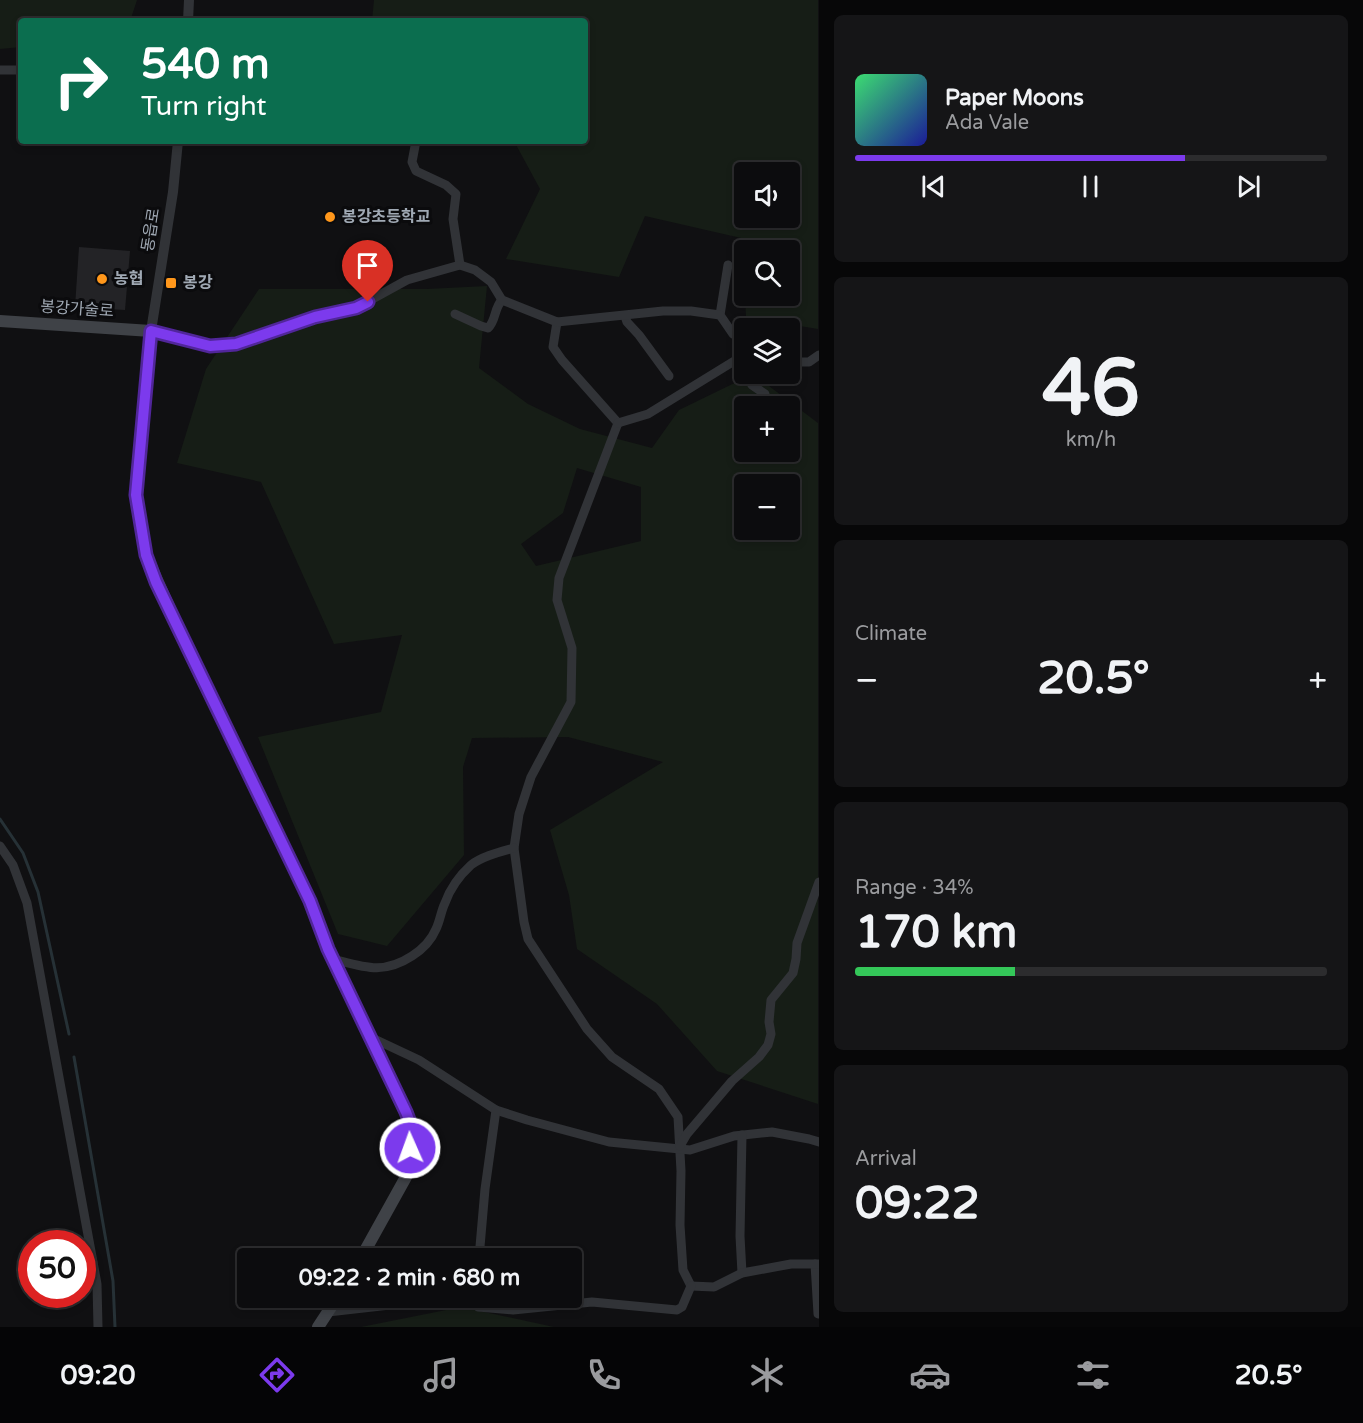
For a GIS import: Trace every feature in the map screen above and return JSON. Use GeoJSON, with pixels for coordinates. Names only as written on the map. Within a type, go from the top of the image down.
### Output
{"type":"FeatureCollection","features":[{"type":"Feature","properties":{"kind":"main road","name":"봉강가술로"},"geometry":{"type":"LineString","coordinates":[[0,321],[151,331]]}},
{"type":"Feature","properties":{"kind":"main road","name":"동읍로"},"geometry":{"type":"LineString","coordinates":[[151,331],[136,495],[146,555],[194,663],[310,901],[333,959],[411,1125],[406,1177],[367,1248]]}},
{"type":"Feature","properties":{"kind":"main road"},"geometry":{"type":"LineString","coordinates":[[318,1327],[330,1308]]}},
{"type":"Feature","properties":{"kind":"street"},"geometry":{"type":"LineString","coordinates":[[188,18],[189,0]]}},
{"type":"Feature","properties":{"kind":"street"},"geometry":{"type":"LineString","coordinates":[[0,70],[18,70]]}},
{"type":"Feature","properties":{"kind":"street","name":"동읍로"},"geometry":{"type":"LineString","coordinates":[[151,331],[173,192],[178,144]]}},
{"type":"Feature","properties":{"kind":"street"},"geometry":{"type":"LineString","coordinates":[[415,144],[412,162],[416,171],[446,185],[456,194],[453,219],[460,265]]}},
{"type":"Feature","properties":{"kind":"street"},"geometry":{"type":"LineString","coordinates":[[151,331],[210,346],[236,344],[315,317],[356,308],[407,280],[460,265],[476,270],[491,282],[502,300],[557,322],[691,310],[720,315]]}},
{"type":"Feature","properties":{"kind":"street"},"geometry":{"type":"LineString","coordinates":[[728,266],[720,315],[734,335]]}},
{"type":"Feature","properties":{"kind":"street"},"geometry":{"type":"LineString","coordinates":[[455,314],[488,328],[493,323],[498,304],[502,300]]}},
{"type":"Feature","properties":{"kind":"street"},"geometry":{"type":"LineString","coordinates":[[625,316],[627,322],[669,376]]}},
{"type":"Feature","properties":{"kind":"street"},"geometry":{"type":"LineString","coordinates":[[557,322],[553,347],[618,423]]}},
{"type":"Feature","properties":{"kind":"street"},"geometry":{"type":"LineString","coordinates":[[800,362],[809,362],[819,355]]}},
{"type":"Feature","properties":{"kind":"street"},"geometry":{"type":"LineString","coordinates":[[618,423],[648,414],[734,360]]}},
{"type":"Feature","properties":{"kind":"street"},"geometry":{"type":"LineString","coordinates":[[751,384],[765,394]]}},
{"type":"Feature","properties":{"kind":"street"},"geometry":{"type":"LineString","coordinates":[[582,1303],[677,1310],[682,1307],[691,1286],[683,1270],[678,1118],[659,1089],[612,1057],[587,1029],[528,939],[514,848],[519,814],[531,777],[571,702],[572,648],[557,600],[559,578],[618,423]]}},
{"type":"Feature","properties":{"kind":"street"},"geometry":{"type":"LineString","coordinates":[[0,846],[13,865],[27,903],[97,1284],[98,1327]]}},
{"type":"Feature","properties":{"kind":"street"},"geometry":{"type":"LineString","coordinates":[[333,959],[368,968],[388,968],[404,961],[423,949],[436,929],[450,892],[472,864],[514,848]]}},
{"type":"Feature","properties":{"kind":"street"},"geometry":{"type":"LineString","coordinates":[[678,1148],[732,1081],[759,1057],[768,1045],[771,1034],[769,1022],[771,1000],[793,973],[796,943],[819,882]]}},
{"type":"Feature","properties":{"kind":"street"},"geometry":{"type":"LineString","coordinates":[[370,1037],[419,1060],[496,1110],[609,1142],[690,1150],[734,1136],[772,1132],[809,1138],[819,1142]]}},
{"type":"Feature","properties":{"kind":"street"},"geometry":{"type":"LineString","coordinates":[[480,1248],[486,1179],[496,1110]]}},
{"type":"Feature","properties":{"kind":"street"},"geometry":{"type":"LineString","coordinates":[[742,1135],[740,1236],[742,1273]]}},
{"type":"Feature","properties":{"kind":"street"},"geometry":{"type":"LineString","coordinates":[[691,1286],[714,1287],[742,1273],[791,1264],[817,1264],[818,1314]]}},
{"type":"Feature","properties":{"kind":"street"},"geometry":{"type":"LineString","coordinates":[[328,1311],[357,1308]]}},
{"type":"Feature","properties":{"kind":"street"},"geometry":{"type":"LineString","coordinates":[[490,1308],[513,1310],[533,1308]]}},
{"type":"Feature","properties":{"kind":"shaded area"},"geometry":{"type":"Polygon","coordinates":[[[0,0],[137,0],[131,18],[18,18],[18,47],[0,49],[0,0]]]}},
{"type":"Feature","properties":{"kind":"shaded area"},"geometry":{"type":"Polygon","coordinates":[[[374,0],[818,0],[818,329],[800,326],[800,318],[746,317],[745,306],[800,306],[800,240],[741,240],[741,238],[645,216],[619,277],[506,259],[540,189],[516,144],[588,144],[588,18],[372,18],[374,0]]]}},
{"type":"Feature","properties":{"kind":"shaded area"},"geometry":{"type":"Polygon","coordinates":[[[487,286],[479,368],[528,404],[580,429],[652,448],[679,410],[734,383],[766,384],[782,396],[734,396],[734,462],[800,462],[800,409],[818,423],[818,1104],[717,1071],[657,1004],[577,949],[569,895],[550,830],[663,762],[568,737],[472,738],[463,767],[464,855],[387,946],[338,934],[258,737],[381,712],[402,635],[334,644],[261,482],[177,463],[206,369],[259,289],[427,289],[487,286]],[[577,468],[563,513],[521,544],[536,566],[641,541],[641,487],[577,468]]]}},
{"type":"Feature","properties":{"kind":"shaded area"},"geometry":{"type":"Polygon","coordinates":[[[466,1308],[554,1327],[361,1327],[466,1308]]]}},
{"type":"Feature","properties":{"kind":"building","name":"농협"},"geometry":{"type":"Polygon","coordinates":[[[79,247],[130,251],[125,310],[75,307],[79,247]]]}},
{"type":"Feature","properties":{"kind":"waterway"},"geometry":{"type":"LineString","coordinates":[[0,819],[23,853],[38,892],[69,1034]]}},
{"type":"Feature","properties":{"kind":"waterway"},"geometry":{"type":"LineString","coordinates":[[74,1057],[113,1281],[115,1327]]}},
{"type":"Feature","properties":{"kind":"place","name":"봉강초등학교"},"geometry":{"type":"Point","coordinates":[330,217]}},
{"type":"Feature","properties":{"kind":"place","name":"농협"},"geometry":{"type":"Point","coordinates":[102,279]}},
{"type":"Feature","properties":{"kind":"place","name":"봉강"},"geometry":{"type":"Point","coordinates":[171,283]}},
{"type":"Feature","properties":{"kind":"route"},"geometry":{"type":"LineString","coordinates":[[368,302],[356,308],[315,317],[236,344],[210,346],[151,331],[136,495],[146,555],[156,582],[310,901],[328,949],[406,1112],[411,1125],[410,1148]]}}]}
